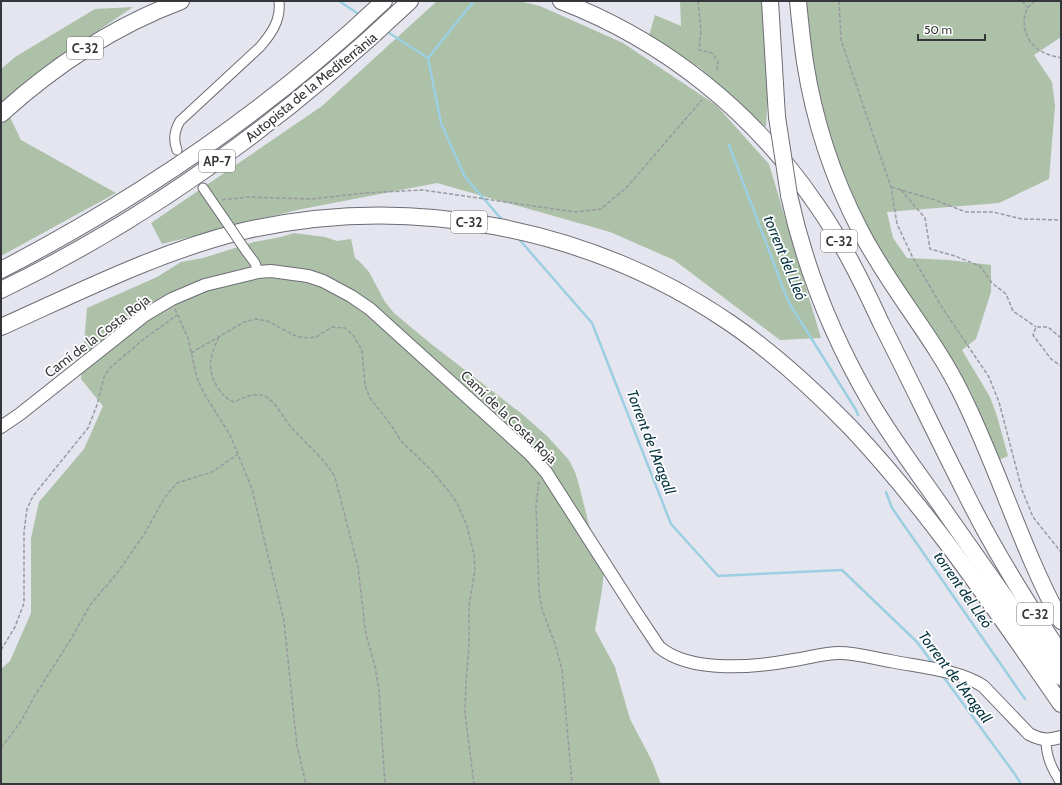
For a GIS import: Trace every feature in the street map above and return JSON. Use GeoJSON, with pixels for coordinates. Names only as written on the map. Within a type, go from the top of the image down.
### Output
{"type":"FeatureCollection","features":[{"type":"Feature","properties":{"kind":"highway","name":"C-32"},"geometry":{"type":"LineString","coordinates":[[1,114],[52,71],[90,45],[129,24],[181,1]]}},
{"type":"Feature","properties":{"kind":"highway","name":"Autopista de la Mediterrània"},"geometry":{"type":"LineString","coordinates":[[1,270],[45,247],[118,205],[194,155],[261,106],[304,72],[384,1]]}},
{"type":"Feature","properties":{"kind":"highway","name":"Autopista de la Mediterrània"},"geometry":{"type":"LineString","coordinates":[[1,290],[52,264],[124,222],[233,150],[346,60],[410,1]]}},
{"type":"Feature","properties":{"kind":"highway","name":"C-32"},"geometry":{"type":"LineString","coordinates":[[561,1],[592,14],[634,35],[672,58],[708,85],[744,117],[791,169],[817,205],[840,244],[869,298],[965,492],[1021,592],[1061,654]]}},
{"type":"Feature","properties":{"kind":"highway","name":"C-32"},"geometry":{"type":"LineString","coordinates":[[770,1],[777,117],[789,196],[799,237],[819,297],[838,341],[858,380],[886,427],[1061,677]]}},
{"type":"Feature","properties":{"kind":"highway","name":"C-32"},"geometry":{"type":"LineString","coordinates":[[798,1],[805,62],[812,98],[831,162],[848,205],[860,231],[876,258],[939,354],[958,387],[982,437],[1040,579],[1061,621]]}},
{"type":"Feature","properties":{"kind":"highway","name":"C-32"},"geometry":{"type":"LineString","coordinates":[[1,327],[130,269],[174,252],[240,232],[305,220],[346,216],[386,215],[455,220],[499,226],[587,251],[651,277],[711,311],[730,323],[767,351],[818,396],[877,456],[925,515],[1061,704]]}},
{"type":"Feature","properties":{"kind":"street"},"geometry":{"type":"LineString","coordinates":[[177,150],[174,142],[174,134],[180,121],[267,39],[279,18],[279,1]]}},
{"type":"Feature","properties":{"kind":"street"},"geometry":{"type":"LineString","coordinates":[[203,188],[255,263],[258,272]]}},
{"type":"Feature","properties":{"kind":"street","name":"Camí de la Costa Roja"},"geometry":{"type":"LineString","coordinates":[[1,427],[20,414],[145,316],[172,299],[205,285],[258,272],[288,273],[308,276],[338,288],[370,309],[530,454],[546,472],[659,647],[672,656],[695,663],[732,666],[768,664],[840,653],[955,674],[974,680],[983,686],[1024,730],[1036,738],[1052,739]]}},
{"type":"Feature","properties":{"kind":"street"},"geometry":{"type":"LineString","coordinates":[[1061,731],[1052,739],[1048,759],[1053,771],[1061,783]]}},
{"type":"Feature","properties":{"kind":"path"},"geometry":{"type":"LineString","coordinates":[[698,1],[701,31],[699,50],[712,53],[718,61],[717,71]]}},
{"type":"Feature","properties":{"kind":"path"},"geometry":{"type":"LineString","coordinates":[[839,1],[841,40],[891,187],[897,224],[912,256],[943,309],[989,377],[999,402],[1022,490],[1032,517],[1061,552]]}},
{"type":"Feature","properties":{"kind":"path"},"geometry":{"type":"LineString","coordinates":[[1022,1],[1027,7]]}},
{"type":"Feature","properties":{"kind":"path"},"geometry":{"type":"LineString","coordinates":[[1035,1],[1027,7],[1023,22],[1026,34],[1035,47],[1049,55],[1061,58]]}},
{"type":"Feature","properties":{"kind":"path"},"geometry":{"type":"LineString","coordinates":[[212,202],[248,197],[311,199],[365,193],[423,190],[575,212],[600,209],[627,187],[702,100]]}},
{"type":"Feature","properties":{"kind":"path"},"geometry":{"type":"LineString","coordinates":[[891,187],[966,212],[993,212],[1022,219],[1061,220]]}},
{"type":"Feature","properties":{"kind":"path"},"geometry":{"type":"LineString","coordinates":[[901,190],[925,218],[930,249],[955,256],[980,266],[992,283],[1006,294],[1013,311],[1036,327],[1048,327],[1061,338]]}},
{"type":"Feature","properties":{"kind":"path"},"geometry":{"type":"LineString","coordinates":[[172,299],[177,315],[188,338],[197,378],[204,395],[230,435],[252,488],[284,621],[297,746],[306,784]]}},
{"type":"Feature","properties":{"kind":"path"},"geometry":{"type":"LineString","coordinates":[[1,650],[15,627],[24,603],[24,532],[27,509],[33,496],[88,428],[97,405],[104,378],[110,368],[140,342],[177,315]]}},
{"type":"Feature","properties":{"kind":"path"},"geometry":{"type":"LineString","coordinates":[[191,353],[244,322],[256,319],[267,321],[296,336],[307,338],[316,337],[332,327],[345,328],[354,335],[362,350],[365,385],[370,398],[391,424],[400,441],[431,470],[457,503],[467,526],[474,554],[475,570],[469,606],[469,646],[465,713],[474,784]]}},
{"type":"Feature","properties":{"kind":"path"},"geometry":{"type":"LineString","coordinates":[[1036,327],[1032,335],[1051,359],[1061,366]]}},
{"type":"Feature","properties":{"kind":"path"},"geometry":{"type":"LineString","coordinates":[[219,337],[212,352],[210,368],[213,380],[225,398],[234,402],[253,394],[265,396],[278,409],[291,427],[329,467],[335,477],[358,567],[366,635],[375,666],[379,691],[385,784]]}},
{"type":"Feature","properties":{"kind":"path"},"geometry":{"type":"LineString","coordinates":[[1,748],[20,722],[34,697],[72,640],[90,605],[118,572],[145,533],[165,497],[177,483],[212,472],[238,454]]}},
{"type":"Feature","properties":{"kind":"path"},"geometry":{"type":"LineString","coordinates":[[546,472],[539,479],[536,505],[539,592],[542,609],[556,647],[562,670],[572,784]]}},
{"type":"Feature","properties":{"kind":"green space"},"geometry":{"type":"Polygon","coordinates":[[[437,1],[519,1],[540,6],[623,43],[716,105],[769,164],[821,338],[780,340],[674,260],[610,232],[437,183],[297,210],[162,244],[151,223],[322,106],[437,1]]]}},
{"type":"Feature","properties":{"kind":"green space"},"geometry":{"type":"Polygon","coordinates":[[[680,1],[763,1],[768,93],[766,127],[699,67],[649,36],[655,15],[681,26],[680,1]]]}},
{"type":"Feature","properties":{"kind":"green space"},"geometry":{"type":"Polygon","coordinates":[[[806,1],[1061,1],[1061,37],[1034,55],[1052,82],[1055,106],[1049,179],[999,203],[887,212],[893,238],[907,258],[948,260],[991,265],[991,292],[976,339],[962,350],[990,397],[997,416],[1008,456],[999,460],[971,392],[873,240],[842,170],[819,96],[810,48],[806,1]]]}},
{"type":"Feature","properties":{"kind":"green space"},"geometry":{"type":"Polygon","coordinates":[[[133,7],[64,54],[2,101],[21,140],[116,193],[1,256],[1,69],[15,57],[95,9],[133,7]]]}},
{"type":"Feature","properties":{"kind":"green space"},"geometry":{"type":"Polygon","coordinates":[[[294,233],[325,237],[337,241],[351,239],[355,258],[369,272],[385,302],[394,313],[430,343],[522,414],[547,436],[569,460],[575,472],[589,525],[600,551],[604,570],[595,630],[615,667],[630,719],[652,761],[661,784],[1,784],[1,669],[10,661],[31,613],[31,538],[39,502],[84,449],[103,406],[81,379],[87,308],[157,277],[181,262],[203,258],[254,242],[294,233]]]}},
{"type":"Feature","properties":{"kind":"waterway","name":"Torrent de l'Aragall"},"geometry":{"type":"LineString","coordinates":[[339,1],[360,15]]}},
{"type":"Feature","properties":{"kind":"waterway","name":"torrent del Lleó"},"geometry":{"type":"LineString","coordinates":[[428,58],[474,1]]}},
{"type":"Feature","properties":{"kind":"waterway","name":"Torrent de l'Aragall"},"geometry":{"type":"LineString","coordinates":[[386,31],[428,58],[441,123],[465,177],[504,222]]}},
{"type":"Feature","properties":{"kind":"waterway","name":"torrent del Lleó"},"geometry":{"type":"LineString","coordinates":[[729,145],[788,301],[858,415]]}},
{"type":"Feature","properties":{"kind":"waterway","name":"Torrent de l'Aragall"},"geometry":{"type":"LineString","coordinates":[[518,238],[592,323],[671,524],[718,576],[842,570],[917,642],[934,665]]}},
{"type":"Feature","properties":{"kind":"waterway","name":"torrent del Lleó"},"geometry":{"type":"LineString","coordinates":[[886,492],[892,508],[1025,699]]}},
{"type":"Feature","properties":{"kind":"waterway","name":"Torrent de l'Aragall"},"geometry":{"type":"LineString","coordinates":[[942,675],[1021,784]]}}]}
